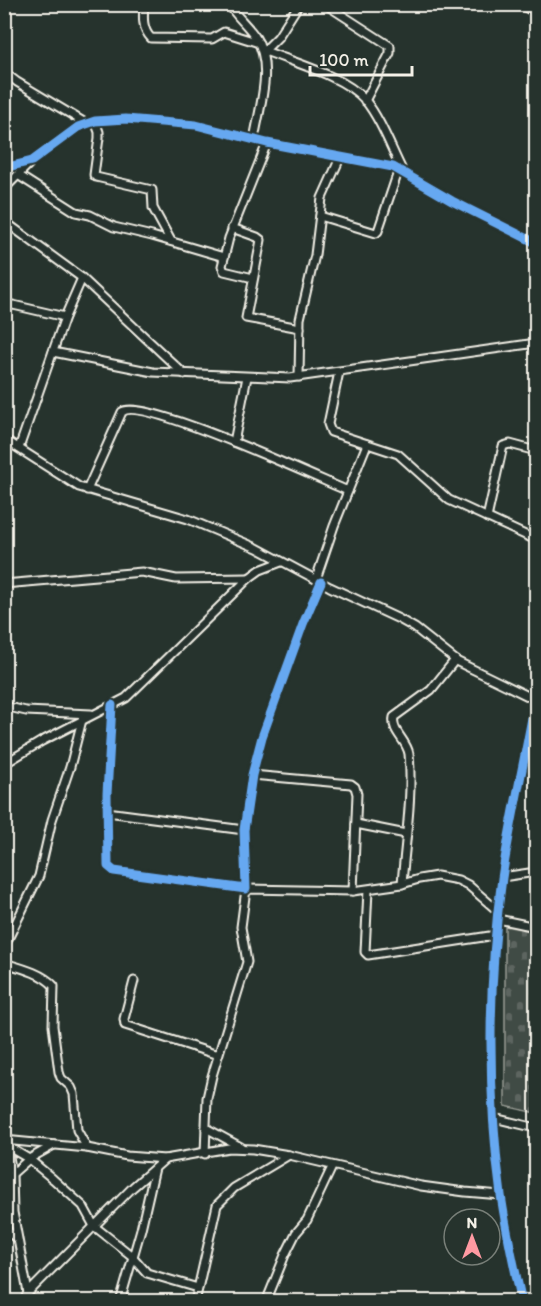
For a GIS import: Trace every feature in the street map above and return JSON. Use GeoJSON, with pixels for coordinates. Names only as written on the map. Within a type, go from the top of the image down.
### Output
{"type":"FeatureCollection","features":[{"type":"Feature","properties":{"kind":"street"},"geometry":{"type":"LineString","coordinates":[[144,4],[142,20],[147,35],[153,39],[212,39],[224,32],[260,43]]}},
{"type":"Feature","properties":{"kind":"street"},"geometry":{"type":"LineString","coordinates":[[222,4],[230,7],[252,32],[264,52],[265,74],[254,140]]}},
{"type":"Feature","properties":{"kind":"street"},"geometry":{"type":"LineString","coordinates":[[264,52],[278,37],[299,4]]}},
{"type":"Feature","properties":{"kind":"street"},"geometry":{"type":"LineString","coordinates":[[325,4],[390,46],[390,53],[365,101]]}},
{"type":"Feature","properties":{"kind":"street"},"geometry":{"type":"LineString","coordinates":[[519,4],[537,13]]}},
{"type":"Feature","properties":{"kind":"street"},"geometry":{"type":"LineString","coordinates":[[264,52],[340,81],[365,101],[401,171],[376,233],[320,216]]}},
{"type":"Feature","properties":{"kind":"street"},"geometry":{"type":"LineString","coordinates":[[4,72],[87,124]]}},
{"type":"Feature","properties":{"kind":"street"},"geometry":{"type":"LineString","coordinates":[[4,189],[32,161],[71,132],[87,124],[126,119],[196,125],[267,143],[401,171],[452,201],[537,243]]}},
{"type":"Feature","properties":{"kind":"street"},"geometry":{"type":"LineString","coordinates":[[95,122],[99,138],[94,175],[152,190],[153,208],[171,242]]}},
{"type":"Feature","properties":{"kind":"street"},"geometry":{"type":"LineString","coordinates":[[253,278],[224,271],[222,266],[232,228],[267,143]]}},
{"type":"Feature","properties":{"kind":"street"},"geometry":{"type":"LineString","coordinates":[[299,377],[300,328],[306,288],[315,255],[322,198],[339,158]]}},
{"type":"Feature","properties":{"kind":"street"},"geometry":{"type":"LineString","coordinates":[[4,168],[32,161]]}},
{"type":"Feature","properties":{"kind":"street"},"geometry":{"type":"LineString","coordinates":[[18,175],[76,212],[90,215],[123,230],[224,257]]}},
{"type":"Feature","properties":{"kind":"street"},"geometry":{"type":"LineString","coordinates":[[4,220],[82,278],[184,374]]}},
{"type":"Feature","properties":{"kind":"street"},"geometry":{"type":"LineString","coordinates":[[232,228],[261,240],[247,319],[300,328]]}},
{"type":"Feature","properties":{"kind":"street"},"geometry":{"type":"LineString","coordinates":[[19,448],[65,318],[82,278]]}},
{"type":"Feature","properties":{"kind":"street"},"geometry":{"type":"LineString","coordinates":[[4,306],[13,305],[65,318]]}},
{"type":"Feature","properties":{"kind":"street"},"geometry":{"type":"LineString","coordinates":[[53,352],[143,370],[184,374],[299,377],[537,343]]}},
{"type":"Feature","properties":{"kind":"street"},"geometry":{"type":"LineString","coordinates":[[339,372],[328,427],[331,432],[398,454],[449,501],[537,540]]}},
{"type":"Feature","properties":{"kind":"street"},"geometry":{"type":"LineString","coordinates":[[234,442],[247,376]]}},
{"type":"Feature","properties":{"kind":"street"},"geometry":{"type":"LineString","coordinates":[[87,490],[125,409],[155,415],[234,442],[348,491]]}},
{"type":"Feature","properties":{"kind":"street"},"geometry":{"type":"LineString","coordinates":[[4,439],[79,487],[188,519],[257,548],[319,581],[408,623],[455,660],[536,698],[502,877],[496,935],[492,1030],[494,1118],[501,1195],[522,1302]]}},
{"type":"Feature","properties":{"kind":"street"},"geometry":{"type":"LineString","coordinates":[[205,1154],[207,1098],[218,1055],[248,962],[241,927],[246,889],[244,831],[252,775],[262,737],[319,581],[348,491],[367,444]]}},
{"type":"Feature","properties":{"kind":"street"},"geometry":{"type":"LineString","coordinates":[[487,518],[503,447],[510,444],[537,451]]}},
{"type":"Feature","properties":{"kind":"street"},"geometry":{"type":"LineString","coordinates":[[4,764],[112,705],[138,688],[249,578],[260,570],[281,562]]}},
{"type":"Feature","properties":{"kind":"street"},"geometry":{"type":"LineString","coordinates":[[4,584],[142,572],[176,579],[249,578]]}},
{"type":"Feature","properties":{"kind":"street"},"geometry":{"type":"LineString","coordinates":[[402,884],[409,792],[409,752],[393,725],[394,717],[431,690],[455,660]]}},
{"type":"Feature","properties":{"kind":"street"},"geometry":{"type":"LineString","coordinates":[[112,705],[107,812],[108,866],[110,869],[246,889],[353,891],[402,884],[428,876],[447,877],[468,885],[498,915],[537,927]]}},
{"type":"Feature","properties":{"kind":"street"},"geometry":{"type":"LineString","coordinates":[[4,706],[59,714],[93,714]]}},
{"type":"Feature","properties":{"kind":"street"},"geometry":{"type":"LineString","coordinates":[[4,947],[39,876],[52,820],[70,768],[82,720]]}},
{"type":"Feature","properties":{"kind":"street"},"geometry":{"type":"LineString","coordinates":[[252,775],[353,784],[357,794],[353,891]]}},
{"type":"Feature","properties":{"kind":"street"},"geometry":{"type":"LineString","coordinates":[[107,812],[244,831]]}},
{"type":"Feature","properties":{"kind":"street"},"geometry":{"type":"LineString","coordinates":[[356,824],[406,834]]}},
{"type":"Feature","properties":{"kind":"street"},"geometry":{"type":"LineString","coordinates":[[502,877],[537,873]]}},
{"type":"Feature","properties":{"kind":"street"},"geometry":{"type":"LineString","coordinates":[[368,890],[365,952],[368,956],[496,935]]}},
{"type":"Feature","properties":{"kind":"street"},"geometry":{"type":"LineString","coordinates":[[4,963],[28,971],[54,986],[53,1026],[59,1072],[74,1094],[77,1130],[87,1148]]}},
{"type":"Feature","properties":{"kind":"street"},"geometry":{"type":"LineString","coordinates":[[134,981],[124,1018],[125,1025],[218,1055]]}},
{"type":"Feature","properties":{"kind":"street"},"geometry":{"type":"LineString","coordinates":[[494,1118],[537,1128]]}},
{"type":"Feature","properties":{"kind":"street"},"geometry":{"type":"LineString","coordinates":[[207,1128],[244,1149]]}},
{"type":"Feature","properties":{"kind":"street"},"geometry":{"type":"LineString","coordinates":[[6,1142],[55,1144],[127,1156],[165,1159],[205,1154],[229,1148],[244,1149],[289,1155],[332,1167],[422,1186],[501,1195]]}},
{"type":"Feature","properties":{"kind":"street"},"geometry":{"type":"LineString","coordinates":[[6,1142],[83,1206],[94,1226],[132,1256],[147,1273],[198,1288]]}},
{"type":"Feature","properties":{"kind":"street"},"geometry":{"type":"LineString","coordinates":[[6,1142],[12,1173],[13,1212],[28,1293]]}},
{"type":"Feature","properties":{"kind":"street"},"geometry":{"type":"LineString","coordinates":[[4,1194],[12,1173],[29,1159],[55,1144]]}},
{"type":"Feature","properties":{"kind":"street"},"geometry":{"type":"LineString","coordinates":[[195,1302],[217,1205],[234,1188],[289,1155]]}},
{"type":"Feature","properties":{"kind":"street"},"geometry":{"type":"LineString","coordinates":[[23,1302],[28,1293],[94,1226],[165,1159]]}},
{"type":"Feature","properties":{"kind":"street"},"geometry":{"type":"LineString","coordinates":[[266,1302],[285,1255],[296,1233],[307,1220],[332,1167]]}},
{"type":"Feature","properties":{"kind":"street"},"geometry":{"type":"LineString","coordinates":[[120,1302],[155,1168]]}},
{"type":"Feature","properties":{"kind":"street"},"geometry":{"type":"LineString","coordinates":[[4,1228],[17,1239]]}},
{"type":"Feature","properties":{"kind":"green space"},"geometry":{"type":"Polygon","coordinates":[[[505,926],[536,932],[536,1113],[505,1106],[505,926]]]}},
{"type":"Feature","properties":{"kind":"cycle path"},"geometry":{"type":"LineString","coordinates":[[4,168],[32,161],[78,127],[95,121],[126,119],[196,125],[267,143],[393,167],[452,201],[536,243]]}},
{"type":"Feature","properties":{"kind":"cycle path"},"geometry":{"type":"LineString","coordinates":[[112,705],[107,794],[108,866],[114,871],[246,889],[244,830],[252,775],[262,737],[303,624],[321,582]]}},
{"type":"Feature","properties":{"kind":"cycle path"},"geometry":{"type":"LineString","coordinates":[[522,1302],[505,1222],[496,1157],[491,1036],[494,956],[502,878],[536,695]]}}]}
